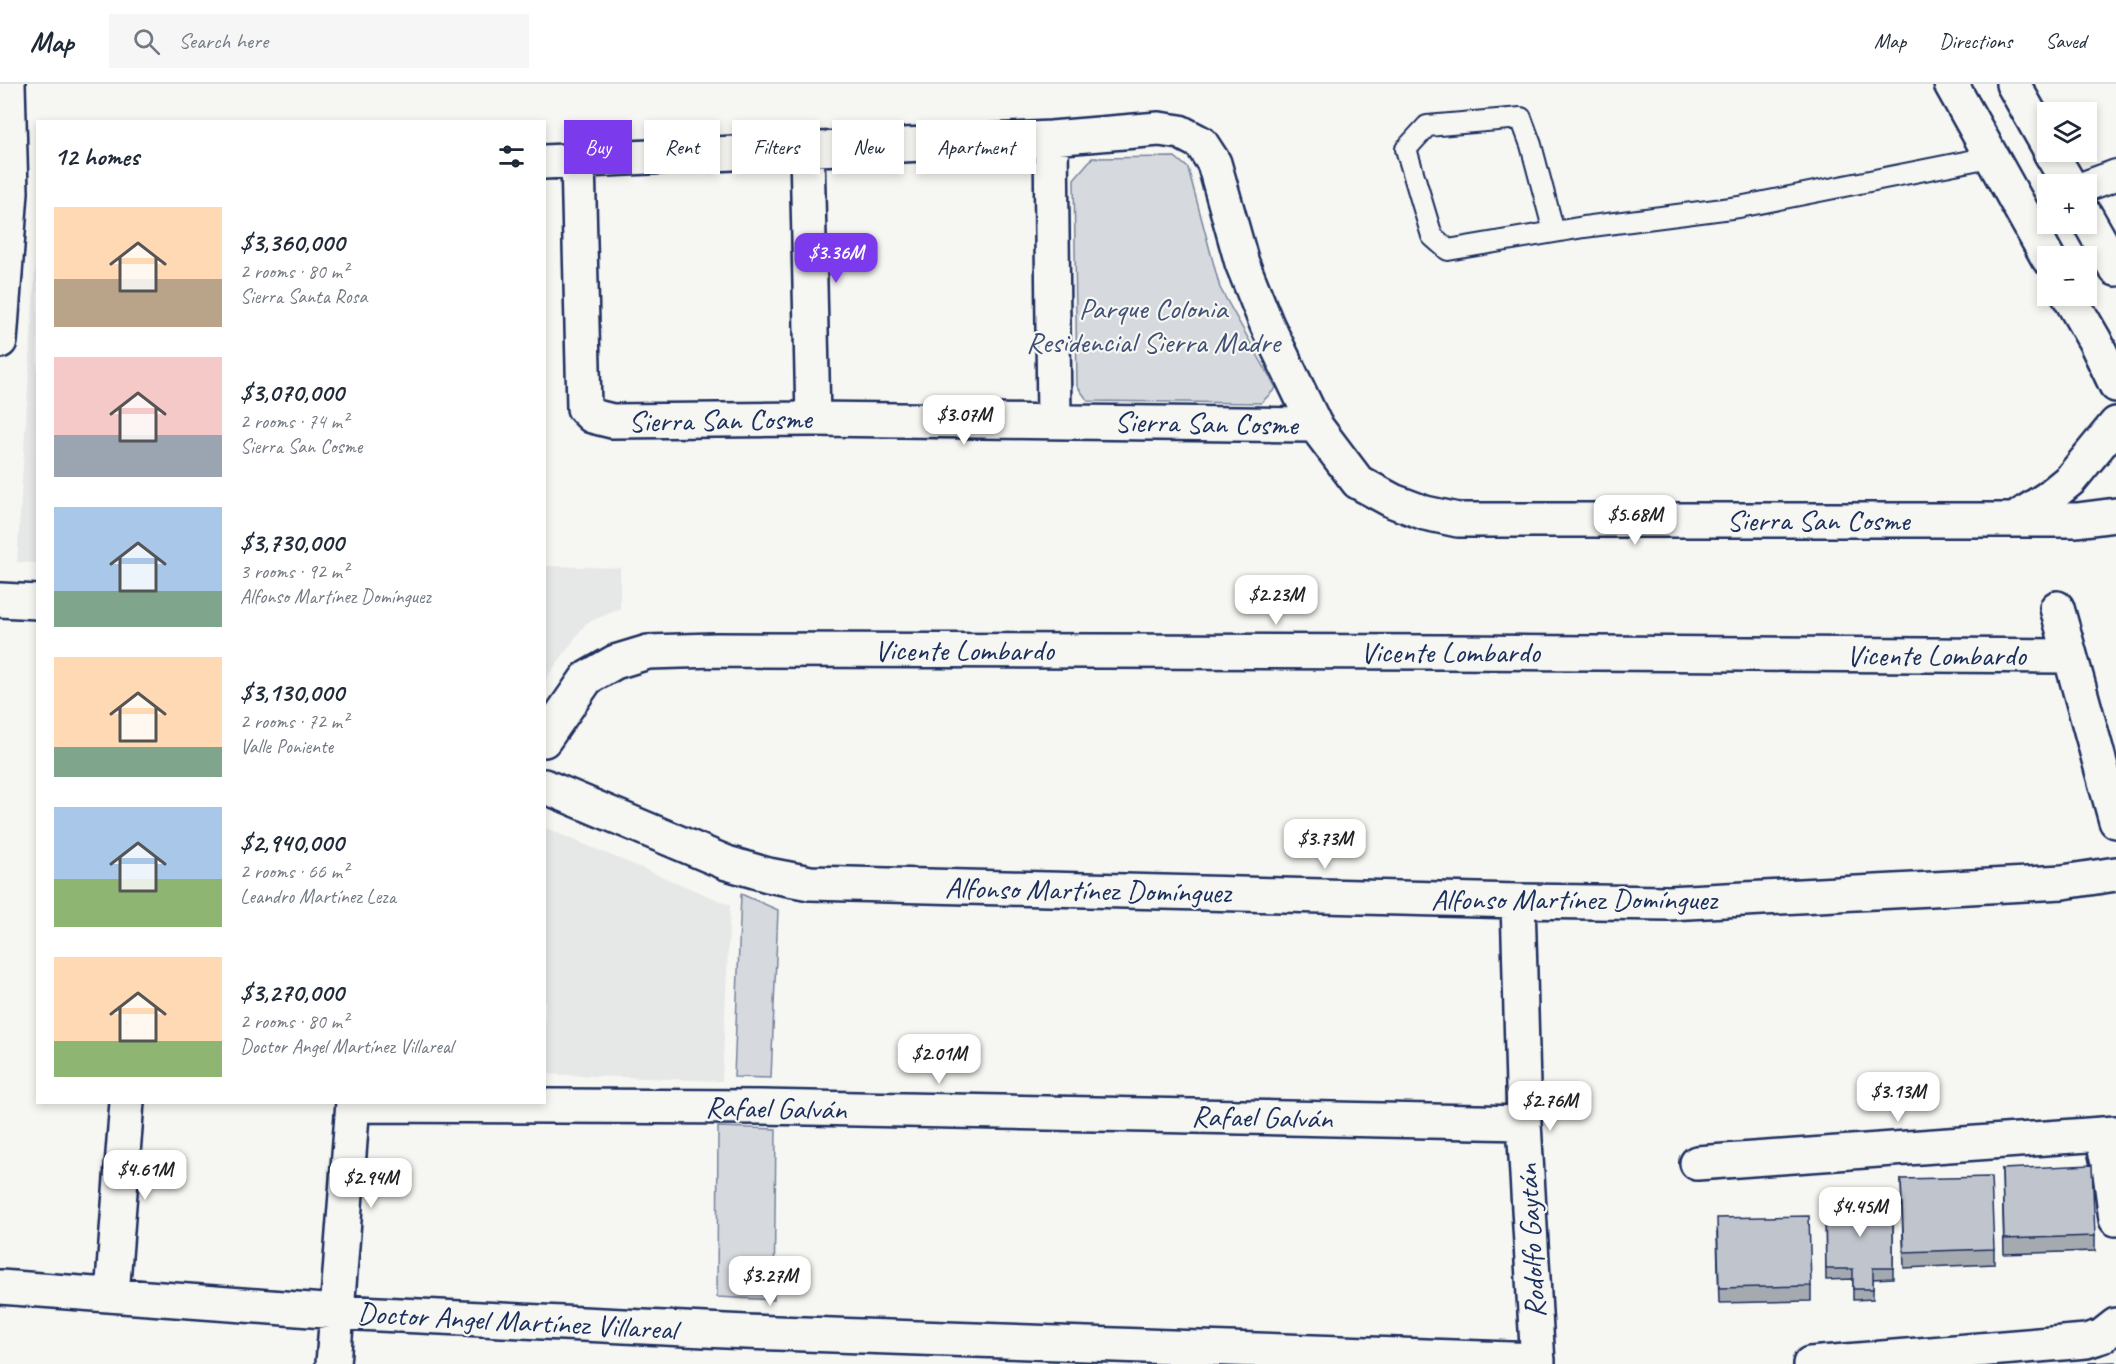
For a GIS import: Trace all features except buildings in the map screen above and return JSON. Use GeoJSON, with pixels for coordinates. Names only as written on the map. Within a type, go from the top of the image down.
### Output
{"type":"FeatureCollection","features":[{"type":"Feature","properties":{"kind":"street"},"geometry":{"type":"LineString","coordinates":[[0,341],[16,192],[8,84]]}},
{"type":"Feature","properties":{"kind":"street"},"geometry":{"type":"LineString","coordinates":[[1950,84],[2041,246]]}},
{"type":"Feature","properties":{"kind":"street"},"geometry":{"type":"LineString","coordinates":[[2013,84],[2037,127]]}},
{"type":"Feature","properties":{"kind":"street"},"geometry":{"type":"LineString","coordinates":[[820,149],[1051,138],[1159,129],[1180,132],[1201,143],[1214,163],[1242,263],[1271,334],[1315,424]]}},
{"type":"Feature","properties":{"kind":"street"},"geometry":{"type":"LineString","coordinates":[[1051,138],[1054,421]]}},
{"type":"Feature","properties":{"kind":"street"},"geometry":{"type":"LineString","coordinates":[[632,158],[732,153]]}},
{"type":"Feature","properties":{"kind":"street"},"geometry":{"type":"LineString","coordinates":[[546,162],[564,161]]}},
{"type":"Feature","properties":{"kind":"street","name":"Sierra San Cosme"},"geometry":{"type":"LineString","coordinates":[[578,174],[584,408],[591,416],[612,421],[813,419],[1315,424],[1358,482],[1393,501],[1425,513],[1458,520],[2077,520],[2116,516]]}},
{"type":"Feature","properties":{"kind":"street"},"geometry":{"type":"LineString","coordinates":[[808,174],[813,419]]}},
{"type":"Feature","properties":{"kind":"street"},"geometry":{"type":"LineString","coordinates":[[2097,182],[2116,175]]}},
{"type":"Feature","properties":{"kind":"street"},"geometry":{"type":"LineString","coordinates":[[2096,234],[2116,269]]}},
{"type":"Feature","properties":{"kind":"street"},"geometry":{"type":"LineString","coordinates":[[2078,306],[2106,338],[2116,385]]}},
{"type":"Feature","properties":{"kind":"street"},"geometry":{"type":"LineString","coordinates":[[2014,520],[2048,498],[2070,480],[2116,424]]}},
{"type":"Feature","properties":{"kind":"street"},"geometry":{"type":"LineString","coordinates":[[0,600],[36,602]]}},
{"type":"Feature","properties":{"kind":"street"},"geometry":{"type":"LineString","coordinates":[[2057,608],[2116,821]]}},
{"type":"Feature","properties":{"kind":"street","name":"Vicente Lombardo"},"geometry":{"type":"LineString","coordinates":[[546,737],[587,678],[615,662],[648,652],[715,650],[1407,651],[2070,656]]}},
{"type":"Feature","properties":{"kind":"street","name":"Alfonso Martínez Domínguez"},"geometry":{"type":"LineString","coordinates":[[546,787],[727,863],[768,875],[810,883],[1669,903],[2063,882],[2116,874]]}},
{"type":"Feature","properties":{"kind":"street","name":"Rodolfo Gaytán"},"geometry":{"type":"LineString","coordinates":[[1518,901],[1524,1123],[1538,1362]]}},
{"type":"Feature","properties":{"kind":"street"},"geometry":{"type":"LineString","coordinates":[[112,1295],[127,1104]]}},
{"type":"Feature","properties":{"kind":"street"},"geometry":{"type":"LineString","coordinates":[[333,1364],[353,1104]]}},
{"type":"Feature","properties":{"kind":"street","name":"Rafael Galván"},"geometry":{"type":"LineString","coordinates":[[353,1104],[761,1107],[1524,1123]]}},
{"type":"Feature","properties":{"kind":"street"},"geometry":{"type":"LineString","coordinates":[[1697,1163],[2109,1134],[2116,1219]]}},
{"type":"Feature","properties":{"kind":"street","name":"Doctor Angel Martínez Villareal"},"geometry":{"type":"LineString","coordinates":[[0,1287],[338,1312],[746,1332],[1538,1362]]}},
{"type":"Feature","properties":{"kind":"street"},"geometry":{"type":"LineString","coordinates":[[1810,1364],[2086,1341],[2102,1336],[2116,1325]]}},
{"type":"Feature","properties":{"kind":"lane"},"geometry":{"type":"LineString","coordinates":[[1554,232],[1531,145],[1521,118],[1427,126],[1406,149],[1432,237],[1448,250],[1554,232],[1739,207],[1990,157]]}},
{"type":"Feature","properties":{"kind":"shaded area"},"geometry":{"type":"Polygon","coordinates":[[[36,259],[36,563],[17,562],[36,259]]]}},
{"type":"Feature","properties":{"kind":"shaded area"},"geometry":{"type":"Polygon","coordinates":[[[546,566],[620,568],[620,609],[586,623],[546,679],[546,566]]]}},
{"type":"Feature","properties":{"kind":"shaded area"},"geometry":{"type":"Polygon","coordinates":[[[546,828],[730,905],[722,1081],[546,1074],[546,828]]]}},
{"type":"Feature","properties":{"kind":"green space","name":"Parque Colonia Residencial Sierra Madre"},"geometry":{"type":"Polygon","coordinates":[[[1175,157],[1188,168],[1220,288],[1276,388],[1261,403],[1088,401],[1077,386],[1074,179],[1092,158],[1175,157]]]}},
{"type":"Feature","properties":{"kind":"green space"},"geometry":{"type":"Polygon","coordinates":[[[741,894],[778,910],[771,1078],[734,1077],[741,894]]]}},
{"type":"Feature","properties":{"kind":"green space"},"geometry":{"type":"Polygon","coordinates":[[[718,1127],[776,1129],[774,1300],[717,1297],[718,1127]]]}}]}
